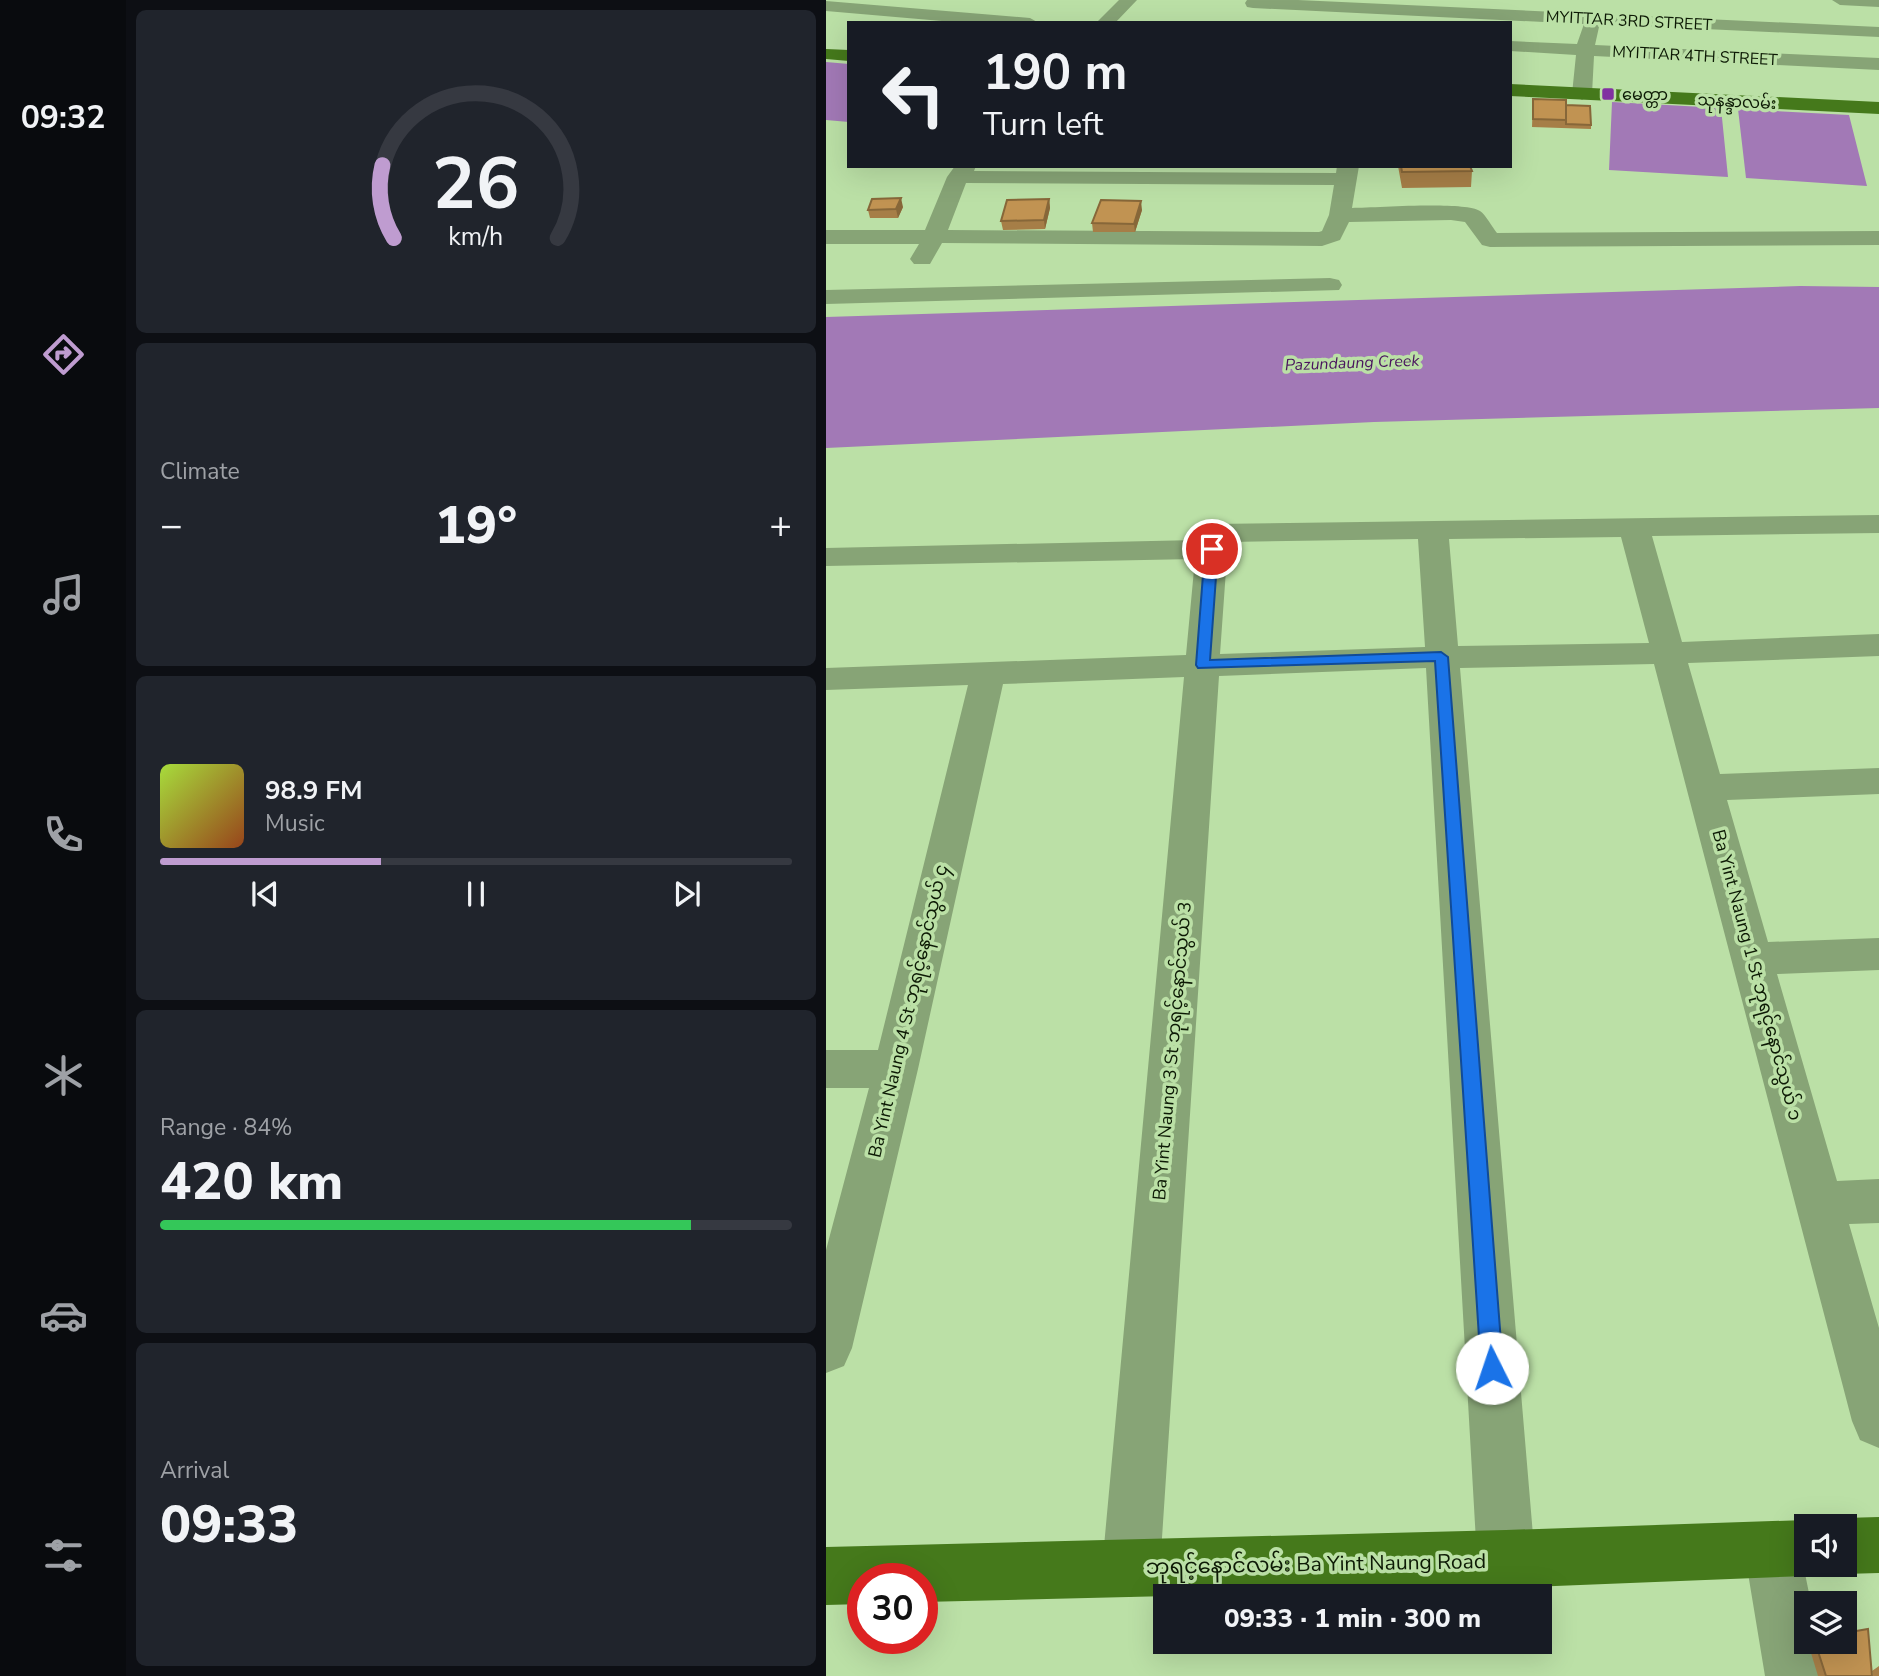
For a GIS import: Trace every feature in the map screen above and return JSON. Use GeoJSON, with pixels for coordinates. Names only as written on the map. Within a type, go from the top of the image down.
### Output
{"type":"FeatureCollection","features":[{"type":"Feature","properties":{"kind":"main road"},"geometry":{"type":"LineString","coordinates":[[826,54],[847,56]]}},
{"type":"Feature","properties":{"kind":"main road","name":"သုနန္ဒာလမ်း"},"geometry":{"type":"LineString","coordinates":[[1512,90],[1879,108]]}},
{"type":"Feature","properties":{"kind":"main road"},"geometry":{"type":"LineString","coordinates":[[1857,1546],[1879,1545]]}},
{"type":"Feature","properties":{"kind":"main road","name":"ဘုရင့်နောင်လမ်း Ba Yint Naung Road"},"geometry":{"type":"LineString","coordinates":[[826,1576],[1789,1549]]}},
{"type":"Feature","properties":{"kind":"street"},"geometry":{"type":"LineString","coordinates":[[1107,21],[1129,0]]}},
{"type":"Feature","properties":{"kind":"street"},"geometry":{"type":"LineString","coordinates":[[1840,0],[1879,2]]}},
{"type":"Feature","properties":{"kind":"street"},"geometry":{"type":"LineString","coordinates":[[1244,21],[1254,2]]}},
{"type":"Feature","properties":{"kind":"street","name":"MYITTAR 3RD STREET"},"geometry":{"type":"LineString","coordinates":[[1254,2],[1594,9],[1879,32]]}},
{"type":"Feature","properties":{"kind":"street"},"geometry":{"type":"LineString","coordinates":[[826,20],[841,4],[1010,21]]}},
{"type":"Feature","properties":{"kind":"street"},"geometry":{"type":"LineString","coordinates":[[1582,94],[1585,50],[1594,9]]}},
{"type":"Feature","properties":{"kind":"street","name":"MYITTAR 4TH STREET"},"geometry":{"type":"LineString","coordinates":[[1512,46],[1879,64]]}},
{"type":"Feature","properties":{"kind":"street"},"geometry":{"type":"LineString","coordinates":[[826,237],[934,239],[1108,236],[1322,239],[1332,234],[1340,215],[1348,173],[962,172],[934,239],[918,265]]}},
{"type":"Feature","properties":{"kind":"street"},"geometry":{"type":"LineString","coordinates":[[1340,215],[1451,213],[1472,216],[1490,240],[1879,238]]}},
{"type":"Feature","properties":{"kind":"street"},"geometry":{"type":"LineString","coordinates":[[826,297],[1330,285]]}},
{"type":"Feature","properties":{"kind":"street"},"geometry":{"type":"LineString","coordinates":[[826,557],[1433,530],[1879,524]]}},
{"type":"Feature","properties":{"kind":"street","name":"Ba Yint Naung 1 St ဘုရင့်နောင်သွယ် ၁"},"geometry":{"type":"LineString","coordinates":[[1634,528],[1879,1422]]}},
{"type":"Feature","properties":{"kind":"street"},"geometry":{"type":"LineString","coordinates":[[1433,530],[1506,1559]]}},
{"type":"Feature","properties":{"kind":"street","name":"Ba Yint Naung 3 St ဘုရင့်နောင်သွယ် 3"},"geometry":{"type":"LineString","coordinates":[[1131,1568],[1212,541]]}},
{"type":"Feature","properties":{"kind":"street"},"geometry":{"type":"LineString","coordinates":[[826,679],[1441,657],[1669,653],[1879,645]]}},
{"type":"Feature","properties":{"kind":"street","name":"Ba Yint Naung 4 St ဘုရင့်နောင်သွယ် ၄"},"geometry":{"type":"LineString","coordinates":[[826,1348],[896,1069],[988,674]]}},
{"type":"Feature","properties":{"kind":"street"},"geometry":{"type":"LineString","coordinates":[[1705,788],[1879,781]]}},
{"type":"Feature","properties":{"kind":"street"},"geometry":{"type":"LineString","coordinates":[[1752,959],[1879,954]]}},
{"type":"Feature","properties":{"kind":"street"},"geometry":{"type":"LineString","coordinates":[[826,1069],[896,1069]]}},
{"type":"Feature","properties":{"kind":"street"},"geometry":{"type":"LineString","coordinates":[[1819,1203],[1879,1201]]}},
{"type":"Feature","properties":{"kind":"street"},"geometry":{"type":"LineString","coordinates":[[1789,1549],[1796,1676]]}},
{"type":"Feature","properties":{"kind":"water"},"geometry":{"type":"Polygon","coordinates":[[[826,62],[847,64],[847,122],[826,120],[826,62]]]}},
{"type":"Feature","properties":{"kind":"water"},"geometry":{"type":"Polygon","coordinates":[[[1612,102],[1721,108],[1728,177],[1609,170],[1612,102]]]}},
{"type":"Feature","properties":{"kind":"water"},"geometry":{"type":"Polygon","coordinates":[[[1738,109],[1849,115],[1867,186],[1746,178],[1738,109]]]}},
{"type":"Feature","properties":{"kind":"water","name":"Pazundaung Creek"},"geometry":{"type":"Polygon","coordinates":[[[1800,286],[1879,287],[1879,408],[1374,422],[826,448],[826,317],[1800,286]]]}},
{"type":"Feature","properties":{"kind":"building"},"geometry":{"type":"Polygon","coordinates":[[[1533,99],[1566,100],[1566,120],[1533,119],[1533,99]]]}},
{"type":"Feature","properties":{"kind":"building"},"geometry":{"type":"Polygon","coordinates":[[[1566,105],[1590,106],[1591,125],[1566,124],[1566,105]]]}},
{"type":"Feature","properties":{"kind":"building"},"geometry":{"type":"Polygon","coordinates":[[[1401,168],[1471,168],[1472,171],[1402,172],[1401,168]]]}},
{"type":"Feature","properties":{"kind":"building"},"geometry":{"type":"Polygon","coordinates":[[[901,198],[896,209],[868,210],[872,199],[901,198]]]}},
{"type":"Feature","properties":{"kind":"building"},"geometry":{"type":"Polygon","coordinates":[[[1049,199],[1044,220],[1001,221],[1007,200],[1049,199]]]}},
{"type":"Feature","properties":{"kind":"building"},"geometry":{"type":"Polygon","coordinates":[[[1101,200],[1141,201],[1134,224],[1092,223],[1101,200]]]}},
{"type":"Feature","properties":{"kind":"building"},"geometry":{"type":"Polygon","coordinates":[[[1868,1629],[1872,1676],[1826,1676],[1819,1654],[1857,1654],[1857,1631],[1868,1629]]]}},
{"type":"Feature","properties":{"kind":"place","name":"မေတ္တာ"},"geometry":{"type":"Point","coordinates":[1608,94]}},
{"type":"Feature","properties":{"kind":"route"},"geometry":{"type":"LineString","coordinates":[[1212,549],[1203,665],[1441,657],[1492,1368]]}}]}
